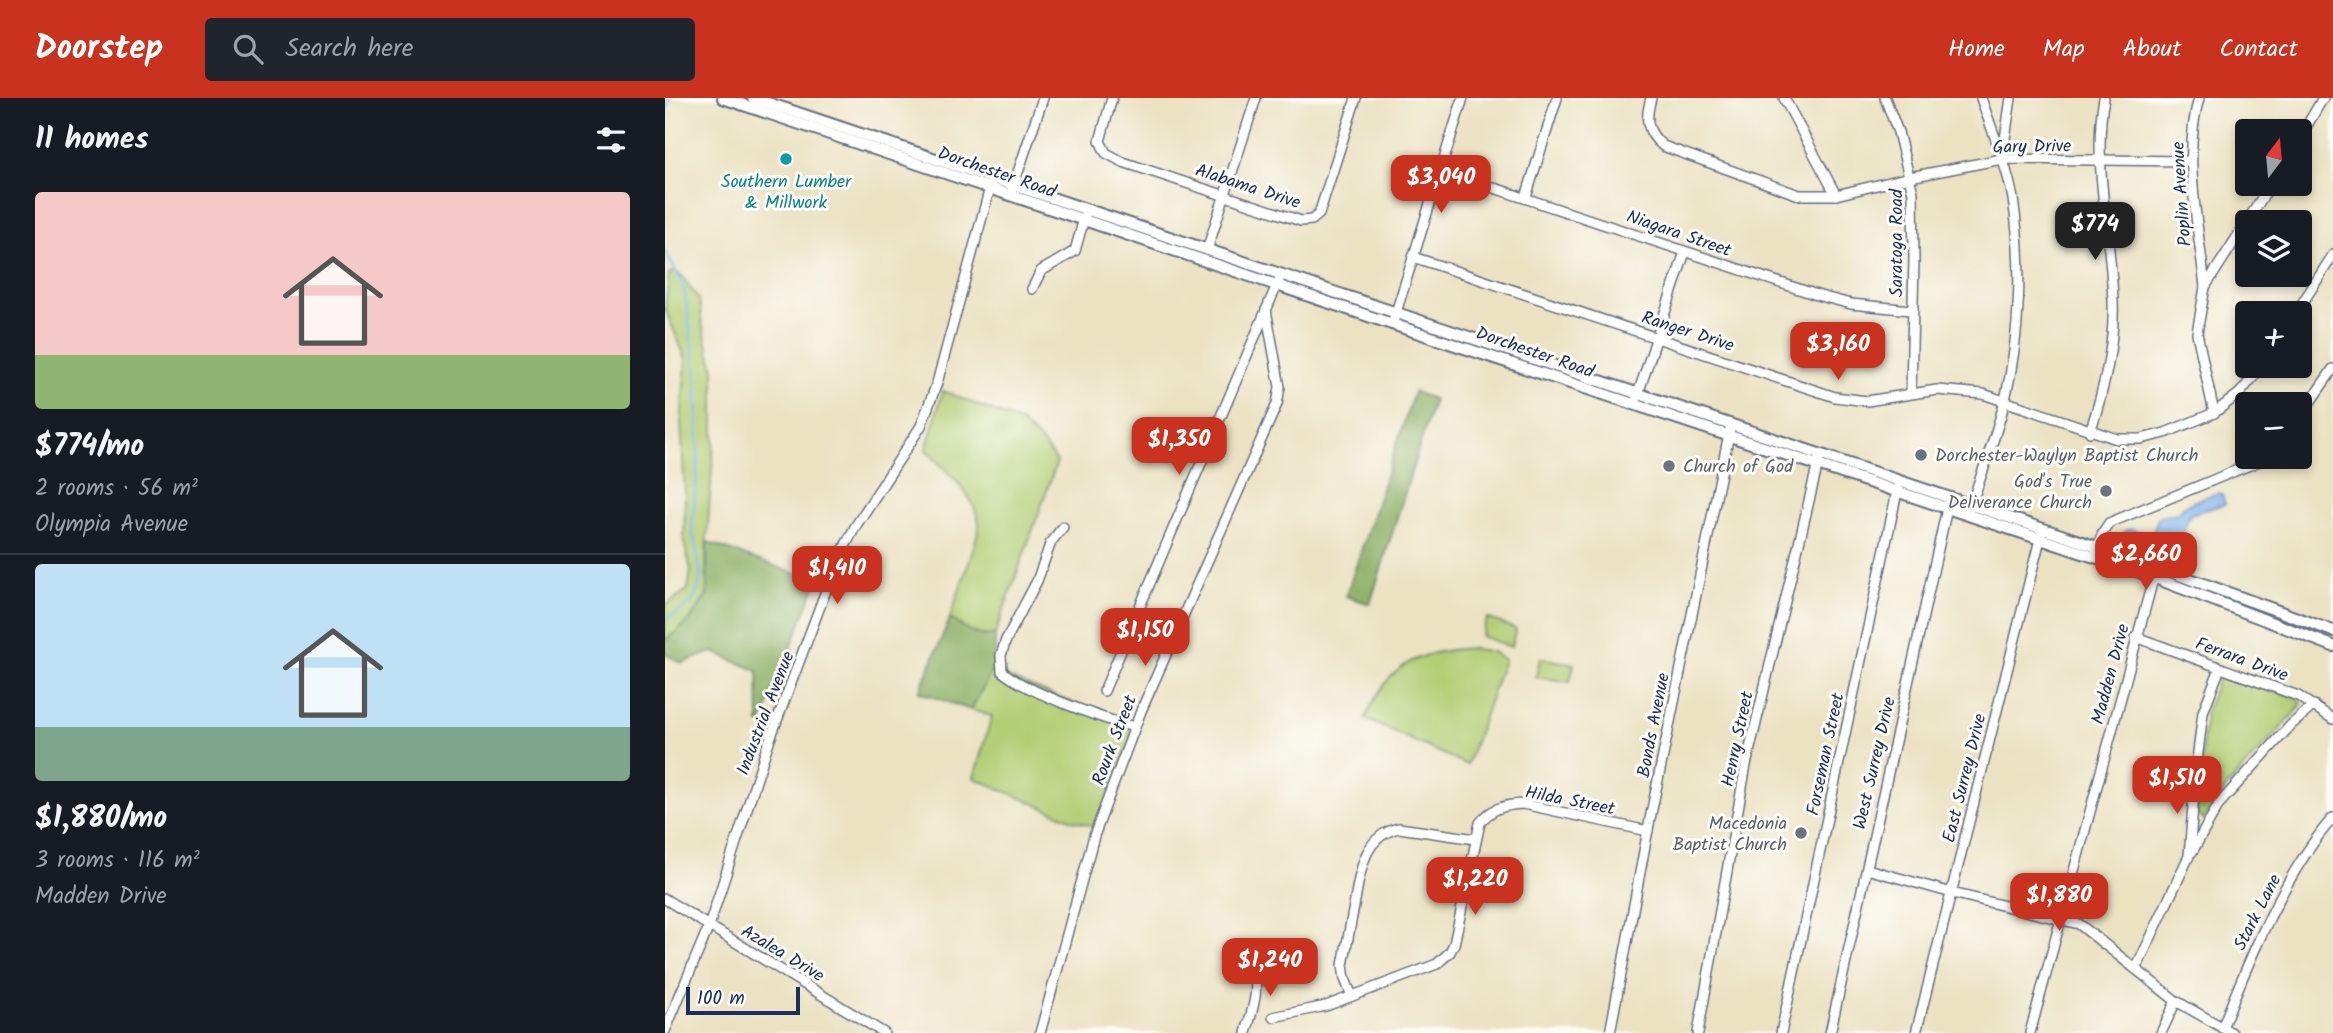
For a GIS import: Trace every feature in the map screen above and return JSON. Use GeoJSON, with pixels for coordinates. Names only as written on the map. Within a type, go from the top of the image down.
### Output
{"type":"FeatureCollection","features":[{"type":"Feature","properties":{"kind":"main road","name":"Dorchester Road"},"geometry":{"type":"LineString","coordinates":[[723,98],[992,184]]}},
{"type":"Feature","properties":{"kind":"main road","name":"Dorchester Road"},"geometry":{"type":"LineString","coordinates":[[753,98],[1012,191],[1279,280],[1396,312],[1636,399]]}},
{"type":"Feature","properties":{"kind":"main road","name":"Dorchester Road"},"geometry":{"type":"LineString","coordinates":[[1085,215],[1207,250],[1392,324],[1636,399],[2333,631]]}},
{"type":"Feature","properties":{"kind":"main road","name":"Dorchester Road"},"geometry":{"type":"LineString","coordinates":[[2155,572],[2333,646]]}},
{"type":"Feature","properties":{"kind":"street"},"geometry":{"type":"LineString","coordinates":[[1012,191],[1043,98]]}},
{"type":"Feature","properties":{"kind":"street","name":"Alabama Drive"},"geometry":{"type":"LineString","coordinates":[[1112,98],[1100,141],[1106,152],[1123,162],[1301,221],[1312,220],[1319,214],[1356,98]]}},
{"type":"Feature","properties":{"kind":"street"},"geometry":{"type":"LineString","coordinates":[[1207,250],[1256,98]]}},
{"type":"Feature","properties":{"kind":"street"},"geometry":{"type":"LineString","coordinates":[[1392,324],[1463,98]]}},
{"type":"Feature","properties":{"kind":"street"},"geometry":{"type":"LineString","coordinates":[[1526,197],[1557,98]]}},
{"type":"Feature","properties":{"kind":"street","name":"Gary Drive"},"geometry":{"type":"LineString","coordinates":[[1651,98],[1647,117],[1650,133],[1671,150],[1799,195],[1836,195],[2002,159],[2192,161]]}},
{"type":"Feature","properties":{"kind":"street"},"geometry":{"type":"LineString","coordinates":[[1784,98],[1836,195]]}},
{"type":"Feature","properties":{"kind":"street","name":"Saratoga Road"},"geometry":{"type":"LineString","coordinates":[[1885,98],[1898,132],[1913,193],[1911,393]]}},
{"type":"Feature","properties":{"kind":"street"},"geometry":{"type":"LineString","coordinates":[[1969,510],[2005,400],[2015,340],[2018,291],[2013,198],[1981,98]]}},
{"type":"Feature","properties":{"kind":"street"},"geometry":{"type":"LineString","coordinates":[[2002,159],[2011,98]]}},
{"type":"Feature","properties":{"kind":"street"},"geometry":{"type":"LineString","coordinates":[[2090,432],[2101,400],[2113,316],[2100,130],[2104,98]]}},
{"type":"Feature","properties":{"kind":"street","name":"Poplin Avenue"},"geometry":{"type":"LineString","coordinates":[[2199,98],[2193,128],[2192,161],[2205,288]]}},
{"type":"Feature","properties":{"kind":"street"},"geometry":{"type":"LineString","coordinates":[[2311,119],[2323,98]]}},
{"type":"Feature","properties":{"kind":"street","name":"Niagara Street"},"geometry":{"type":"LineString","coordinates":[[1440,170],[1851,304],[1912,310]]}},
{"type":"Feature","properties":{"kind":"street","name":"Industrial Avenue"},"geometry":{"type":"LineString","coordinates":[[665,1031],[709,926],[767,747],[836,564],[855,527],[921,426],[937,383],[992,184]]}},
{"type":"Feature","properties":{"kind":"street"},"geometry":{"type":"LineString","coordinates":[[2214,413],[2197,333],[2205,288],[2263,196]]}},
{"type":"Feature","properties":{"kind":"street"},"geometry":{"type":"LineString","coordinates":[[1031,289],[1041,271],[1075,251],[1085,215]]}},
{"type":"Feature","properties":{"kind":"street"},"geometry":{"type":"LineString","coordinates":[[1636,399],[1685,252]]}},
{"type":"Feature","properties":{"kind":"street"},"geometry":{"type":"LineString","coordinates":[[2304,301],[2333,255]]}},
{"type":"Feature","properties":{"kind":"street","name":"Ranger Drive"},"geometry":{"type":"LineString","coordinates":[[1413,257],[1853,401],[1937,390],[1983,394],[2090,432],[2117,439],[2141,439],[2165,433],[2214,413],[2240,393],[2252,378]]}},
{"type":"Feature","properties":{"kind":"street"},"geometry":{"type":"LineString","coordinates":[[1104,691],[1279,280]]}},
{"type":"Feature","properties":{"kind":"street","name":"Rourk Street"},"geometry":{"type":"LineString","coordinates":[[1040,1033],[1094,836],[1135,727],[1277,404],[1280,387],[1266,310]]}},
{"type":"Feature","properties":{"kind":"street"},"geometry":{"type":"LineString","coordinates":[[2312,399],[2333,369]]}},
{"type":"Feature","properties":{"kind":"street","name":"Bonds Avenue"},"geometry":{"type":"LineString","coordinates":[[1610,1033],[1648,831],[1730,430]]}},
{"type":"Feature","properties":{"kind":"street","name":"Henry Street"},"geometry":{"type":"LineString","coordinates":[[1698,1033],[1746,765],[1818,459]]}},
{"type":"Feature","properties":{"kind":"street"},"geometry":{"type":"LineString","coordinates":[[2096,552],[2109,523],[2240,469]]}},
{"type":"Feature","properties":{"kind":"street","name":"Forseman Street"},"geometry":{"type":"LineString","coordinates":[[1781,1033],[1898,486]]}},
{"type":"Feature","properties":{"kind":"street","name":"West Surrey Drive"},"geometry":{"type":"LineString","coordinates":[[1830,1033],[1948,504]]}},
{"type":"Feature","properties":{"kind":"street"},"geometry":{"type":"LineString","coordinates":[[1063,527],[1051,542],[1037,581],[1006,640],[1001,655],[1002,671],[1011,679],[1047,695],[1114,722],[1135,727]]}},
{"type":"Feature","properties":{"kind":"street","name":"East Surrey Drive"},"geometry":{"type":"LineString","coordinates":[[1916,1033],[2041,534]]}},
{"type":"Feature","properties":{"kind":"street","name":"Madden Drive"},"geometry":{"type":"LineString","coordinates":[[2030,1033],[2155,572]]}},
{"type":"Feature","properties":{"kind":"street","name":"Ferrara Drive"},"geometry":{"type":"LineString","coordinates":[[2136,637],[2285,691],[2314,705],[2333,719]]}},
{"type":"Feature","properties":{"kind":"street"},"geometry":{"type":"LineString","coordinates":[[2189,856],[2203,712],[2220,668]]}},
{"type":"Feature","properties":{"kind":"street"},"geometry":{"type":"LineString","coordinates":[[2136,969],[2189,856],[2219,804],[2291,725],[2314,705]]}},
{"type":"Feature","properties":{"kind":"street","name":"Hilda Street"},"geometry":{"type":"LineString","coordinates":[[1273,1017],[1327,1006],[1437,964],[1450,952],[1480,823],[1487,814],[1507,805],[1523,804],[1648,831]]}},
{"type":"Feature","properties":{"kind":"street","name":"Stark Lane"},"geometry":{"type":"LineString","coordinates":[[2222,1028],[2247,967],[2285,890],[2316,837],[2333,818]]}},
{"type":"Feature","properties":{"kind":"street"},"geometry":{"type":"LineString","coordinates":[[1352,996],[1343,965],[1361,866],[1371,845],[1388,830],[1399,828],[1476,839]]}},
{"type":"Feature","properties":{"kind":"street"},"geometry":{"type":"LineString","coordinates":[[1867,869],[2080,924],[2176,1000],[2232,1033]]}},
{"type":"Feature","properties":{"kind":"street","name":"Azalea Drive"},"geometry":{"type":"LineString","coordinates":[[665,899],[884,1033]]}},
{"type":"Feature","properties":{"kind":"street"},"geometry":{"type":"LineString","coordinates":[[1246,1033],[1257,988],[1257,977],[1252,965]]}},
{"type":"Feature","properties":{"kind":"street"},"geometry":{"type":"LineString","coordinates":[[2161,1033],[2176,1000]]}},
{"type":"Feature","properties":{"kind":"green space"},"geometry":{"type":"Polygon","coordinates":[[[675,271],[682,276],[699,300],[702,324],[714,369],[714,440],[706,551],[707,595],[690,620],[665,641],[665,606],[688,589],[691,570],[684,543],[685,495],[681,423],[686,359],[665,309],[669,274],[675,271]]]}},
{"type":"Feature","properties":{"kind":"green space"},"geometry":{"type":"Polygon","coordinates":[[[943,391],[1020,422],[1041,441],[1057,462],[995,634],[971,632],[950,618],[972,554],[979,524],[977,513],[966,493],[926,450],[943,391]]]}},
{"type":"Feature","properties":{"kind":"green space"},"geometry":{"type":"Polygon","coordinates":[[[1414,392],[1434,399],[1370,604],[1346,596],[1414,392]]]}},
{"type":"Feature","properties":{"kind":"green space"},"geometry":{"type":"Polygon","coordinates":[[[707,542],[817,581],[761,724],[758,671],[713,652],[682,663],[665,654],[665,641],[690,620],[707,595],[707,542]]]}},
{"type":"Feature","properties":{"kind":"green space"},"geometry":{"type":"Polygon","coordinates":[[[950,618],[977,634],[995,634],[994,667],[971,710],[919,692],[950,618]]]}},
{"type":"Feature","properties":{"kind":"green space"},"geometry":{"type":"Polygon","coordinates":[[[1487,618],[1516,629],[1511,647],[1481,636],[1487,618]]]}},
{"type":"Feature","properties":{"kind":"green space"},"geometry":{"type":"Polygon","coordinates":[[[1471,648],[1492,652],[1504,660],[1467,765],[1365,719],[1383,686],[1405,665],[1434,653],[1471,648]]]}},
{"type":"Feature","properties":{"kind":"green space"},"geometry":{"type":"Polygon","coordinates":[[[1540,658],[1574,664],[1570,682],[1536,677],[1540,658]]]}},
{"type":"Feature","properties":{"kind":"green space"},"geometry":{"type":"Polygon","coordinates":[[[994,667],[1011,679],[1135,727],[1097,827],[1073,820],[974,778],[992,716],[971,710],[994,667]]]}},
{"type":"Feature","properties":{"kind":"green space"},"geometry":{"type":"Polygon","coordinates":[[[2231,675],[2297,698],[2301,702],[2300,707],[2229,784],[2204,820],[2196,814],[2206,711],[2219,677],[2231,675]]]}},
{"type":"Feature","properties":{"kind":"water"},"geometry":{"type":"Polygon","coordinates":[[[2219,493],[2225,504],[2190,514],[2180,540],[2179,556],[2173,558],[2145,551],[2132,546],[2123,536],[2125,531],[2130,529],[2147,534],[2153,531],[2159,516],[2178,513],[2184,506],[2219,493]]]}},
{"type":"Feature","properties":{"kind":"waterway"},"geometry":{"type":"LineString","coordinates":[[665,116],[670,98]]}},
{"type":"Feature","properties":{"kind":"waterway"},"geometry":{"type":"LineString","coordinates":[[665,251],[684,287],[697,379],[698,466],[692,528],[701,574],[692,602],[665,620]]}},
{"type":"Feature","properties":{"kind":"place","name":"Southern Lumber & Millwork"},"geometry":{"type":"Point","coordinates":[786,159]}},
{"type":"Feature","properties":{"kind":"place","name":"Dorchester-Waylyn Baptist Church"},"geometry":{"type":"Point","coordinates":[1921,455]}},
{"type":"Feature","properties":{"kind":"place","name":"Church of God"},"geometry":{"type":"Point","coordinates":[1669,466]}},
{"type":"Feature","properties":{"kind":"place","name":"God's True Deliverance Church"},"geometry":{"type":"Point","coordinates":[2106,491]}},
{"type":"Feature","properties":{"kind":"place","name":"Macedonia Baptist Church"},"geometry":{"type":"Point","coordinates":[1801,833]}}]}
